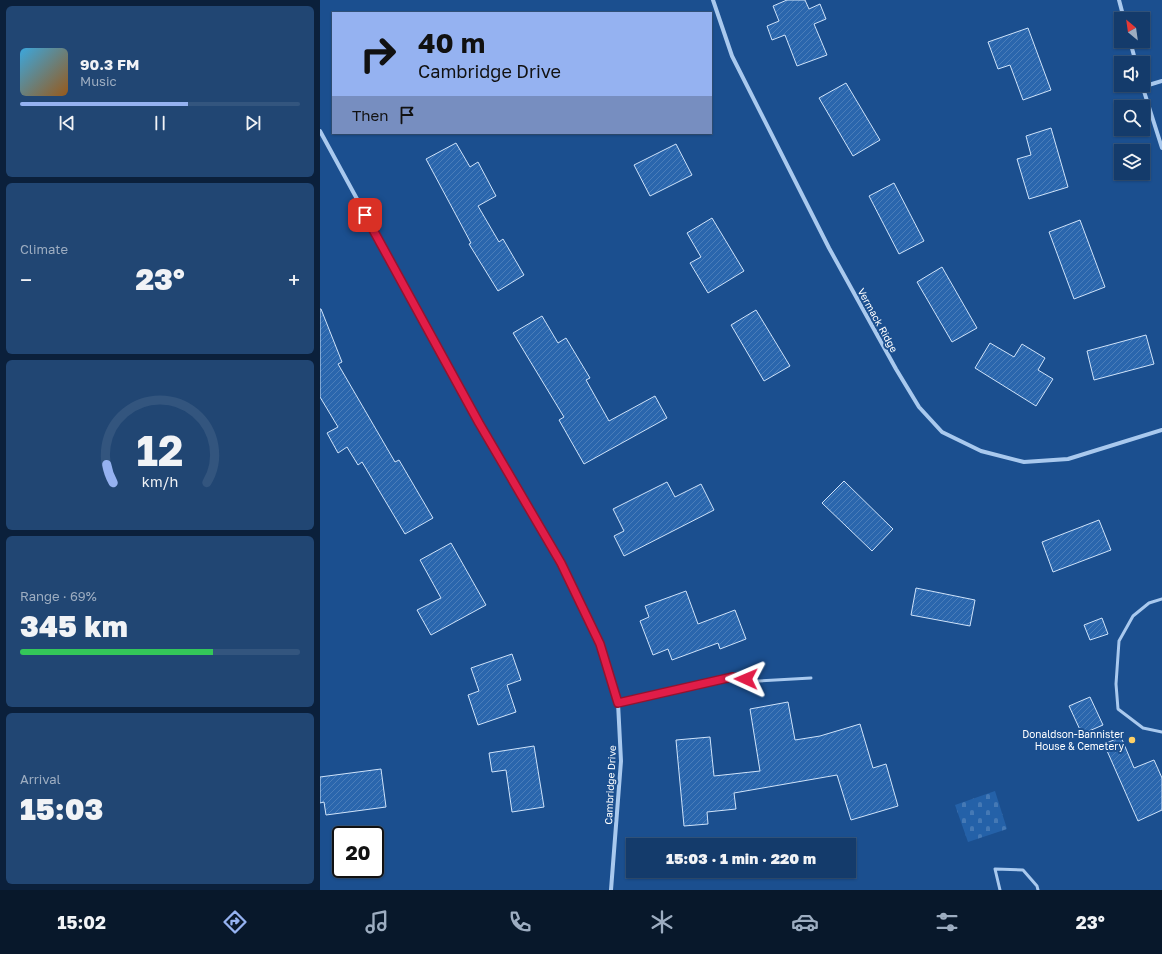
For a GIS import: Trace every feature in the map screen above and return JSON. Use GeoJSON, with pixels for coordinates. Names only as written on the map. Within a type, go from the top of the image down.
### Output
{"type":"FeatureCollection","features":[{"type":"Feature","properties":{"kind":"street","name":"Vermack Ridge"},"geometry":{"type":"LineString","coordinates":[[713,0],[732,56],[829,248],[918,407],[942,432],[981,451],[1024,462],[1068,459],[1162,430]]}},
{"type":"Feature","properties":{"kind":"street"},"geometry":{"type":"LineString","coordinates":[[1119,0],[1122,12]]}},
{"type":"Feature","properties":{"kind":"street"},"geometry":{"type":"LineString","coordinates":[[1150,84],[1162,81]]}},
{"type":"Feature","properties":{"kind":"street"},"geometry":{"type":"LineString","coordinates":[[1144,92],[1162,148]]}},
{"type":"Feature","properties":{"kind":"street","name":"Cambridge Drive"},"geometry":{"type":"LineString","coordinates":[[320,131],[479,423],[561,563],[600,644],[618,703],[621,760],[611,890]]}},
{"type":"Feature","properties":{"kind":"lane"},"geometry":{"type":"LineString","coordinates":[[1162,599],[1149,603],[1133,616],[1119,641],[1116,684],[1118,709],[1143,728],[1162,732]]}},
{"type":"Feature","properties":{"kind":"lane"},"geometry":{"type":"LineString","coordinates":[[618,703],[732,677],[759,681],[811,678]]}},
{"type":"Feature","properties":{"kind":"lane"},"geometry":{"type":"LineString","coordinates":[[1000,890],[995,869],[1024,870],[1037,886],[1038,890]]}},
{"type":"Feature","properties":{"kind":"green space"},"geometry":{"type":"Polygon","coordinates":[[[995,791],[1007,829],[968,842],[955,805],[995,791]]]}},
{"type":"Feature","properties":{"kind":"building"},"geometry":{"type":"Polygon","coordinates":[[[787,0],[805,0],[809,9],[820,4],[826,19],[814,24],[827,55],[797,66],[785,35],[772,40],[767,26],[779,21],[773,6],[787,0]]]}},
{"type":"Feature","properties":{"kind":"building"},"geometry":{"type":"Polygon","coordinates":[[[1028,28],[1051,90],[1023,100],[1010,65],[998,69],[988,42],[1028,28]]]}},
{"type":"Feature","properties":{"kind":"building"},"geometry":{"type":"Polygon","coordinates":[[[846,83],[880,140],[853,156],[819,98],[846,83]]]}},
{"type":"Feature","properties":{"kind":"building"},"geometry":{"type":"Polygon","coordinates":[[[1051,128],[1068,187],[1029,199],[1017,159],[1031,155],[1026,136],[1051,128]]]}},
{"type":"Feature","properties":{"kind":"building"},"geometry":{"type":"Polygon","coordinates":[[[456,143],[470,167],[478,162],[496,196],[478,206],[499,242],[503,239],[524,275],[498,291],[469,244],[471,243],[426,159],[456,143]]]}},
{"type":"Feature","properties":{"kind":"building"},"geometry":{"type":"Polygon","coordinates":[[[676,144],[692,175],[650,196],[634,165],[676,144]]]}},
{"type":"Feature","properties":{"kind":"building"},"geometry":{"type":"Polygon","coordinates":[[[894,183],[924,241],[899,254],[869,196],[894,183]]]}},
{"type":"Feature","properties":{"kind":"building"},"geometry":{"type":"Polygon","coordinates":[[[712,218],[744,271],[708,293],[690,263],[701,257],[687,233],[712,218]]]}},
{"type":"Feature","properties":{"kind":"building"},"geometry":{"type":"Polygon","coordinates":[[[1080,220],[1105,287],[1074,299],[1049,232],[1080,220]]]}},
{"type":"Feature","properties":{"kind":"building"},"geometry":{"type":"Polygon","coordinates":[[[942,267],[977,328],[952,342],[917,282],[942,267]]]}},
{"type":"Feature","properties":{"kind":"building"},"geometry":{"type":"Polygon","coordinates":[[[320,309],[342,362],[338,364],[395,462],[399,460],[433,518],[405,534],[362,462],[358,465],[347,447],[338,453],[327,433],[338,427],[320,397],[320,309]]]}},
{"type":"Feature","properties":{"kind":"building"},"geometry":{"type":"Polygon","coordinates":[[[756,310],[790,366],[764,381],[731,325],[756,310]]]}},
{"type":"Feature","properties":{"kind":"building"},"geometry":{"type":"Polygon","coordinates":[[[542,316],[558,343],[566,338],[590,378],[586,380],[609,421],[655,396],[667,418],[584,464],[559,420],[564,417],[513,333],[542,316]]]}},
{"type":"Feature","properties":{"kind":"building"},"geometry":{"type":"Polygon","coordinates":[[[1146,335],[1154,364],[1094,380],[1087,351],[1146,335]]]}},
{"type":"Feature","properties":{"kind":"building"},"geometry":{"type":"Polygon","coordinates":[[[990,343],[1014,357],[1022,344],[1045,358],[1038,370],[1053,379],[1036,406],[975,368],[990,343]]]}},
{"type":"Feature","properties":{"kind":"building"},"geometry":{"type":"Polygon","coordinates":[[[844,481],[893,529],[872,551],[822,503],[844,481]]]}},
{"type":"Feature","properties":{"kind":"building"},"geometry":{"type":"Polygon","coordinates":[[[667,482],[675,497],[701,484],[714,510],[624,556],[614,536],[624,531],[613,509],[667,482]]]}},
{"type":"Feature","properties":{"kind":"building"},"geometry":{"type":"Polygon","coordinates":[[[1099,520],[1111,550],[1053,572],[1042,542],[1099,520]]]}},
{"type":"Feature","properties":{"kind":"building"},"geometry":{"type":"Polygon","coordinates":[[[451,543],[486,605],[431,635],[417,610],[441,598],[420,560],[451,543]]]}},
{"type":"Feature","properties":{"kind":"building"},"geometry":{"type":"Polygon","coordinates":[[[916,588],[975,600],[970,626],[911,615],[916,588]]]}},
{"type":"Feature","properties":{"kind":"building"},"geometry":{"type":"Polygon","coordinates":[[[686,591],[698,624],[735,610],[746,639],[720,649],[718,643],[672,660],[668,649],[653,655],[640,621],[649,617],[645,606],[686,591]]]}},
{"type":"Feature","properties":{"kind":"building"},"geometry":{"type":"Polygon","coordinates":[[[1102,618],[1108,634],[1090,640],[1084,625],[1102,618]]]}},
{"type":"Feature","properties":{"kind":"building"},"geometry":{"type":"Polygon","coordinates":[[[512,654],[521,680],[507,685],[516,712],[478,725],[468,695],[479,691],[471,668],[512,654]]]}},
{"type":"Feature","properties":{"kind":"building"},"geometry":{"type":"Polygon","coordinates":[[[1090,697],[1103,725],[1082,734],[1069,706],[1090,697]]]}},
{"type":"Feature","properties":{"kind":"building"},"geometry":{"type":"Polygon","coordinates":[[[788,702],[795,740],[820,736],[860,724],[873,768],[886,764],[898,806],[851,820],[837,775],[734,793],[736,809],[707,812],[708,824],[684,826],[676,740],[710,737],[714,776],[760,771],[750,709],[788,702]]]}},
{"type":"Feature","properties":{"kind":"building"},"geometry":{"type":"Polygon","coordinates":[[[1121,737],[1134,768],[1154,760],[1162,778],[1162,810],[1138,821],[1104,744],[1121,737]]]}},
{"type":"Feature","properties":{"kind":"building"},"geometry":{"type":"Polygon","coordinates":[[[534,746],[544,807],[512,812],[506,770],[492,772],[489,753],[534,746]]]}},
{"type":"Feature","properties":{"kind":"building"},"geometry":{"type":"Polygon","coordinates":[[[381,769],[386,807],[326,815],[324,802],[320,803],[320,777],[381,769]]]}},
{"type":"Feature","properties":{"kind":"place","name":"Donaldson-Bannister House & Cemetery"},"geometry":{"type":"Point","coordinates":[1132,740]}},
{"type":"Feature","properties":{"kind":"route"},"geometry":{"type":"LineString","coordinates":[[365,215],[479,423],[561,563],[600,644],[618,703],[732,677],[746,679]]}}]}
